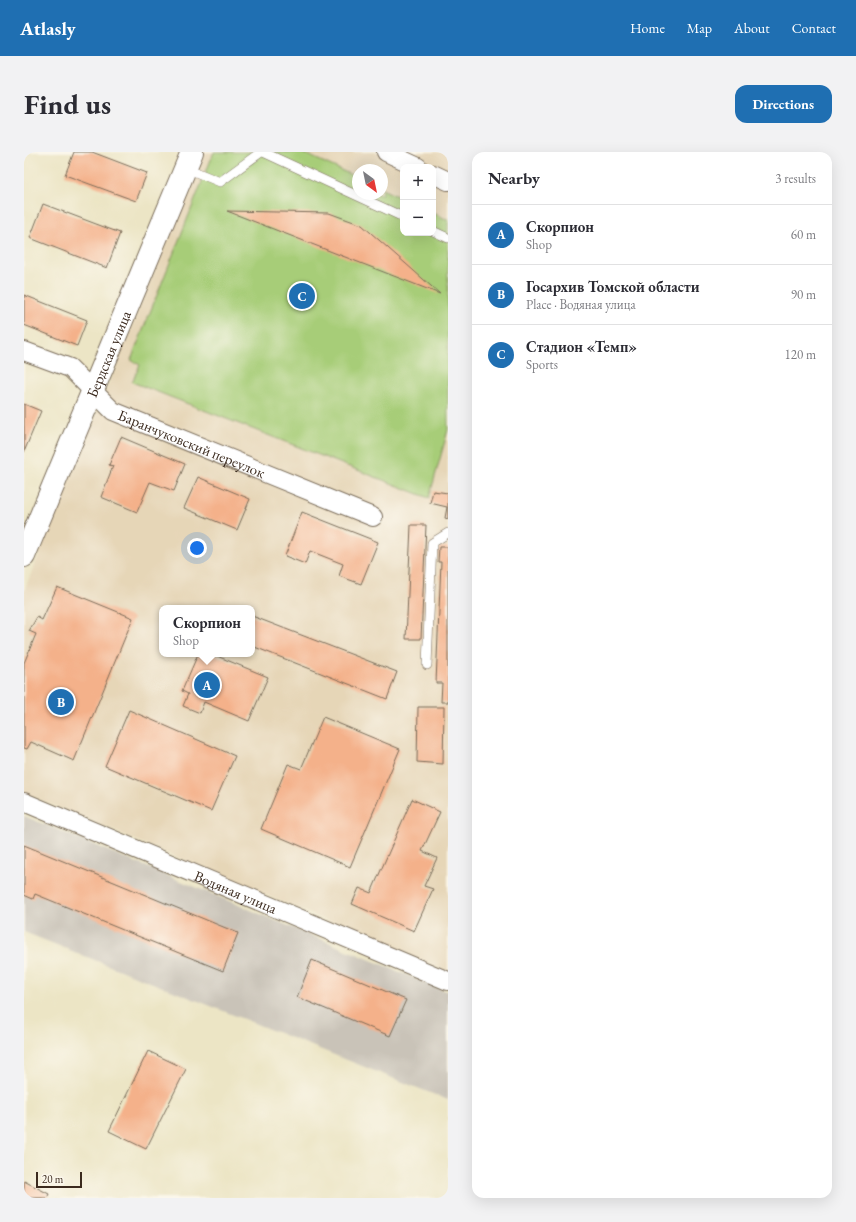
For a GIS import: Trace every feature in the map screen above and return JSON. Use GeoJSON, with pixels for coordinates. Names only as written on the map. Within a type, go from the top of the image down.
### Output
{"type":"FeatureCollection","features":[{"type":"Feature","properties":{"kind":"street"},"geometry":{"type":"LineString","coordinates":[[386,152],[412,164]]}},
{"type":"Feature","properties":{"kind":"street","name":"Бердская улица"},"geometry":{"type":"LineString","coordinates":[[25,548],[188,160]]}},
{"type":"Feature","properties":{"kind":"street"},"geometry":{"type":"LineString","coordinates":[[436,175],[448,181]]}},
{"type":"Feature","properties":{"kind":"street","name":"Баранчуковский переулок"},"geometry":{"type":"LineString","coordinates":[[24,351],[70,368],[113,411],[373,517]]}},
{"type":"Feature","properties":{"kind":"street","name":"Водяная улица"},"geometry":{"type":"LineString","coordinates":[[24,802],[448,981]]}},
{"type":"Feature","properties":{"kind":"lane"},"geometry":{"type":"LineString","coordinates":[[188,160],[220,182],[262,152],[400,216]]}},
{"type":"Feature","properties":{"kind":"lane"},"geometry":{"type":"LineString","coordinates":[[436,232],[448,238]]}},
{"type":"Feature","properties":{"kind":"lane"},"geometry":{"type":"LineString","coordinates":[[427,665],[432,543],[448,533]]}},
{"type":"Feature","properties":{"kind":"shaded area"},"geometry":{"type":"Polygon","coordinates":[[[203,152],[448,152],[448,972],[24,793],[24,591],[203,152]]]}},
{"type":"Feature","properties":{"kind":"shaded area"},"geometry":{"type":"Polygon","coordinates":[[[24,816],[448,992],[448,1100],[24,932],[24,816]]]}},
{"type":"Feature","properties":{"kind":"green space"},"geometry":{"type":"Polygon","coordinates":[[[214,152],[301,152],[352,175],[352,200],[388,200],[388,192],[400,198],[400,236],[436,236],[436,214],[448,220],[448,430],[429,498],[132,382],[140,365],[131,360],[214,152]]]}},
{"type":"Feature","properties":{"kind":"building"},"geometry":{"type":"Polygon","coordinates":[[[74,152],[92,152],[147,173],[136,201],[65,175],[74,152]]]}},
{"type":"Feature","properties":{"kind":"building"},"geometry":{"type":"Polygon","coordinates":[[[43,204],[120,233],[107,268],[30,238],[43,204]]]}},
{"type":"Feature","properties":{"kind":"building"},"geometry":{"type":"Polygon","coordinates":[[[227,211],[329,213],[362,225],[440,294],[227,211]]]}},
{"type":"Feature","properties":{"kind":"building"},"geometry":{"type":"Polygon","coordinates":[[[24,295],[87,320],[77,346],[24,325],[24,295]]]}},
{"type":"Feature","properties":{"kind":"building"},"geometry":{"type":"Polygon","coordinates":[[[24,404],[41,411],[24,452],[24,404]]]}},
{"type":"Feature","properties":{"kind":"building"},"geometry":{"type":"Polygon","coordinates":[[[121,437],[185,464],[174,491],[150,482],[137,512],[101,497],[113,466],[109,465],[121,437]]]}},
{"type":"Feature","properties":{"kind":"building"},"geometry":{"type":"Polygon","coordinates":[[[198,477],[250,499],[237,530],[184,508],[198,477]]]}},
{"type":"Feature","properties":{"kind":"building"},"geometry":{"type":"Polygon","coordinates":[[[433,491],[448,493],[448,519],[445,518],[447,507],[430,503],[433,491]]]}},
{"type":"Feature","properties":{"kind":"building"},"geometry":{"type":"Polygon","coordinates":[[[302,512],[378,542],[361,584],[339,576],[343,564],[310,551],[305,564],[285,556],[302,512]]]}},
{"type":"Feature","properties":{"kind":"building"},"geometry":{"type":"Polygon","coordinates":[[[411,525],[426,525],[421,639],[406,639],[411,525]]]}},
{"type":"Feature","properties":{"kind":"building"},"geometry":{"type":"Polygon","coordinates":[[[439,547],[448,547],[448,702],[441,702],[442,683],[436,683],[441,562],[438,562],[439,547]]]}},
{"type":"Feature","properties":{"kind":"building"},"geometry":{"type":"Polygon","coordinates":[[[57,587],[133,618],[74,761],[31,742],[27,749],[24,748],[24,663],[36,634],[29,631],[37,617],[42,620],[57,587]]]}},
{"type":"Feature","properties":{"kind":"building"},"geometry":{"type":"Polygon","coordinates":[[[255,617],[397,672],[387,699],[255,647],[255,617]]]}},
{"type":"Feature","properties":{"kind":"building"},"geometry":{"type":"Polygon","coordinates":[[[197,657],[219,657],[268,677],[249,721],[204,702],[200,713],[183,706],[188,694],[182,691],[197,657]]]}},
{"type":"Feature","properties":{"kind":"building"},"geometry":{"type":"Polygon","coordinates":[[[418,707],[444,707],[443,764],[417,762],[418,707]]]}},
{"type":"Feature","properties":{"kind":"building"},"geometry":{"type":"Polygon","coordinates":[[[129,710],[235,756],[211,811],[105,766],[129,710]]]}},
{"type":"Feature","properties":{"kind":"building"},"geometry":{"type":"Polygon","coordinates":[[[323,717],[400,749],[350,867],[261,829],[288,764],[301,769],[323,717]]]}},
{"type":"Feature","properties":{"kind":"building"},"geometry":{"type":"Polygon","coordinates":[[[412,799],[440,812],[422,851],[437,858],[424,886],[433,889],[414,931],[352,904],[359,888],[371,893],[412,799]]]}},
{"type":"Feature","properties":{"kind":"building"},"geometry":{"type":"Polygon","coordinates":[[[24,845],[238,933],[223,971],[35,894],[33,899],[24,895],[24,845]]]}},
{"type":"Feature","properties":{"kind":"building"},"geometry":{"type":"Polygon","coordinates":[[[312,960],[406,1000],[390,1036],[297,997],[312,960]]]}},
{"type":"Feature","properties":{"kind":"building"},"geometry":{"type":"Polygon","coordinates":[[[148,1051],[186,1069],[146,1149],[109,1131],[148,1051]]]}},
{"type":"Feature","properties":{"kind":"building"},"geometry":{"type":"Polygon","coordinates":[[[24,1181],[49,1194],[47,1198],[24,1198],[24,1181]]]}},
{"type":"Feature","properties":{"kind":"place","name":"Стадион «Темп»"},"geometry":{"type":"Point","coordinates":[302,296]}},
{"type":"Feature","properties":{"kind":"place","name":"Скорпион"},"geometry":{"type":"Point","coordinates":[207,685]}},
{"type":"Feature","properties":{"kind":"place","name":"Госархив Томской области"},"geometry":{"type":"Point","coordinates":[61,702]}}]}
